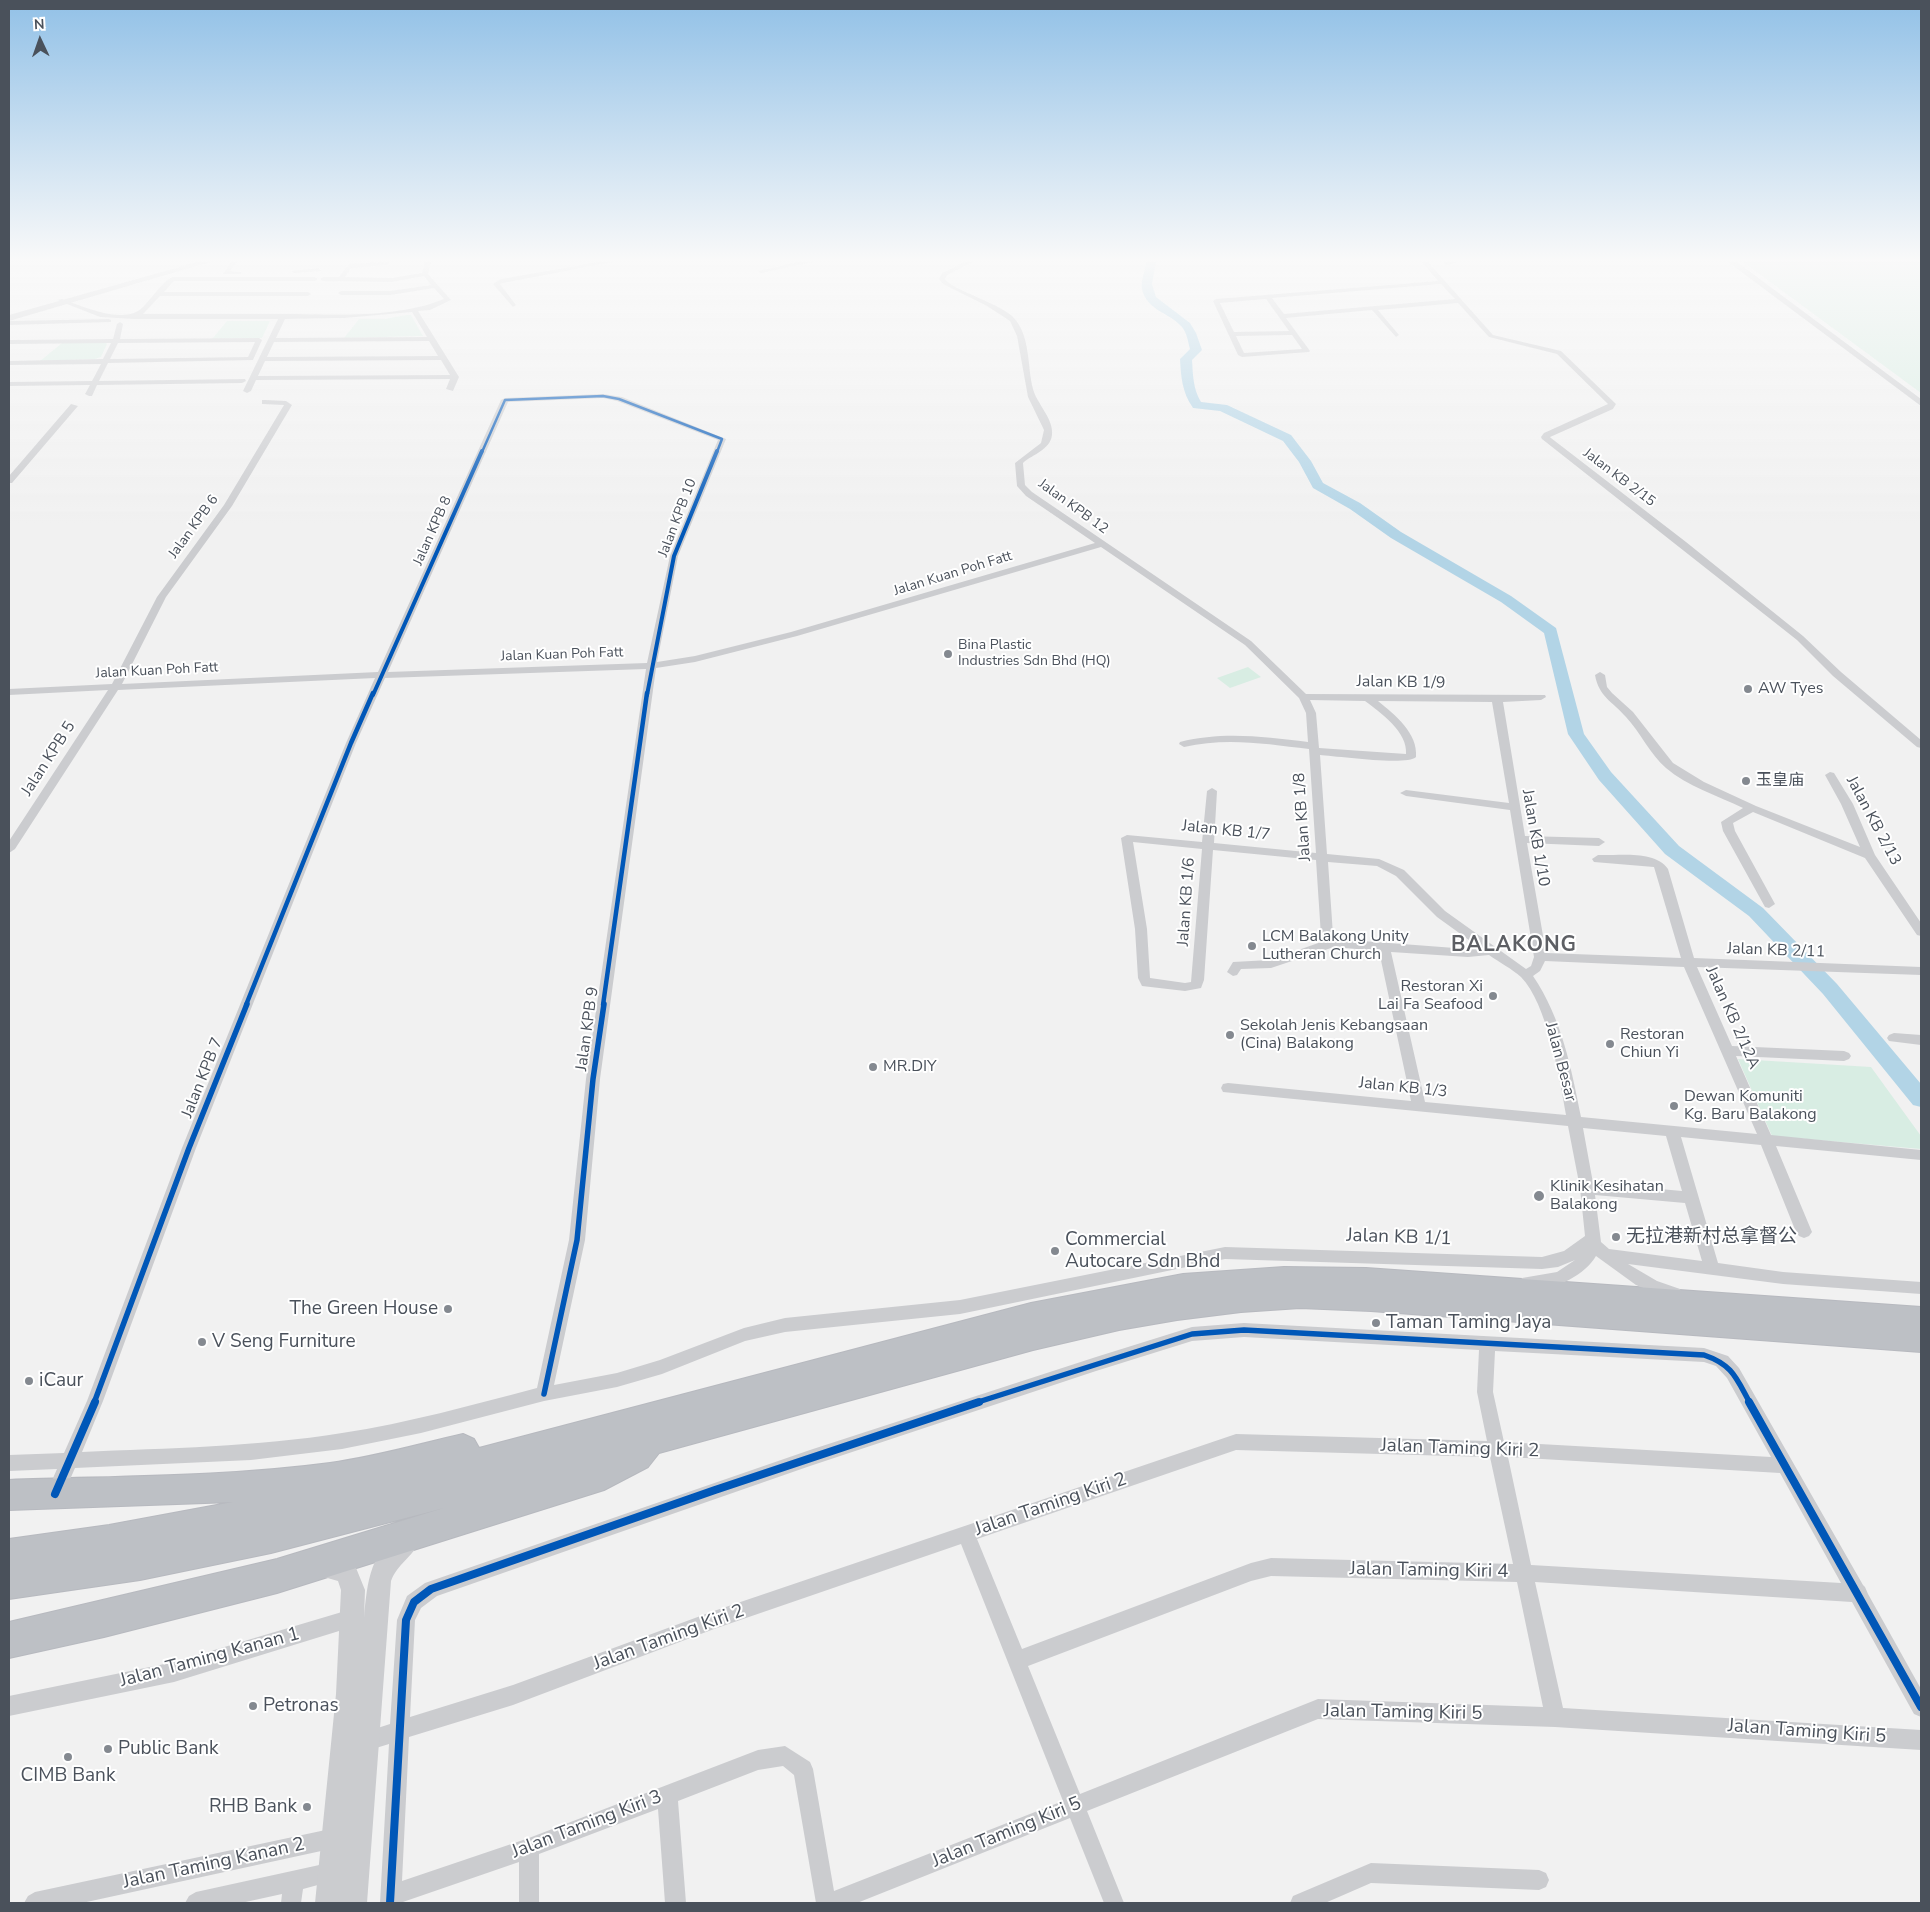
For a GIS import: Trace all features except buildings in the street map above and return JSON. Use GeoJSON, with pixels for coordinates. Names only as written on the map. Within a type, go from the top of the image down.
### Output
{"type":"FeatureCollection","features":[{"type":"Feature","properties":{"kind":"highway"},"geometry":{"type":"LineString","coordinates":[[9,1555],[146,1535],[270,1512],[383,1486],[520,1451],[1030,1316],[1112,1298],[1226,1282],[1298,1278],[1472,1287],[1921,1320]]}},
{"type":"Feature","properties":{"kind":"highway"},"geometry":{"type":"LineString","coordinates":[[9,1582],[140,1563],[271,1537],[649,1441],[1048,1333],[1119,1317],[1177,1307],[1300,1296],[1371,1299],[1921,1339]]}},
{"type":"Feature","properties":{"kind":"highway"},"geometry":{"type":"LineString","coordinates":[[9,1640],[104,1619],[277,1576],[604,1475],[637,1456],[649,1441]]}},
{"type":"Feature","properties":{"kind":"highway"},"geometry":{"type":"LineString","coordinates":[[9,1495],[215,1489],[282,1484],[368,1471],[468,1448],[492,1445],[520,1451]]}},
{"type":"Feature","properties":{"kind":"street"},"geometry":{"type":"LineString","coordinates":[[89,394],[110,351]]}},
{"type":"Feature","properties":{"kind":"street"},"geometry":{"type":"LineString","coordinates":[[9,363],[251,359],[254,351]]}},
{"type":"Feature","properties":{"kind":"street"},"geometry":{"type":"LineString","coordinates":[[247,391],[266,351]]}},
{"type":"Feature","properties":{"kind":"street"},"geometry":{"type":"LineString","coordinates":[[439,351],[455,378]]}},
{"type":"Feature","properties":{"kind":"street","name":"Jalan KPB 12"},"geometry":{"type":"LineString","coordinates":[[1022,351],[1023,364],[1032,398],[1048,423],[1049,432],[1046,443],[1025,456],[1019,463],[1021,486],[1029,494],[1100,544],[1248,643],[1303,697]]}},
{"type":"Feature","properties":{"kind":"street"},"geometry":{"type":"LineString","coordinates":[[1241,351],[1244,356],[1304,351]]}},
{"type":"Feature","properties":{"kind":"street","name":"Jalan KB 2/15"},"geometry":{"type":"LineString","coordinates":[[1556,351],[1559,352],[1612,404],[1545,437],[1684,544],[1800,638],[1833,670],[1921,745]]}},
{"type":"Feature","properties":{"kind":"street"},"geometry":{"type":"LineString","coordinates":[[1851,351],[1921,404]]}},
{"type":"Feature","properties":{"kind":"street"},"geometry":{"type":"LineString","coordinates":[[262,359],[444,358]]}},
{"type":"Feature","properties":{"kind":"street"},"geometry":{"type":"LineString","coordinates":[[254,378],[455,378]]}},
{"type":"Feature","properties":{"kind":"street"},"geometry":{"type":"LineString","coordinates":[[450,389],[455,378]]}},
{"type":"Feature","properties":{"kind":"street"},"geometry":{"type":"LineString","coordinates":[[9,384],[242,381]]}},
{"type":"Feature","properties":{"kind":"street","name":"Jalan KPB 10"},"geometry":{"type":"LineString","coordinates":[[508,398],[612,397],[722,439],[674,556],[651,666]]}},
{"type":"Feature","properties":{"kind":"street","name":"Jalan KPB 8"},"geometry":{"type":"LineString","coordinates":[[381,675],[505,400],[508,398]]}},
{"type":"Feature","properties":{"kind":"street","name":"Jalan KPB 6"},"geometry":{"type":"LineString","coordinates":[[115,687],[162,596],[228,506],[288,405],[286,403],[265,402]]}},
{"type":"Feature","properties":{"kind":"street"},"geometry":{"type":"LineString","coordinates":[[9,481],[74,406]]}},
{"type":"Feature","properties":{"kind":"street","name":"Jalan Kuan Poh Fatt"},"geometry":{"type":"LineString","coordinates":[[9,692],[381,675],[651,666],[695,659],[785,636],[1100,544]]}},
{"type":"Feature","properties":{"kind":"street","name":"Jalan KPB 9"},"geometry":{"type":"LineString","coordinates":[[544,1394],[577,1240],[595,1069],[651,666]]}},
{"type":"Feature","properties":{"kind":"street","name":"Jalan KPB 7"},"geometry":{"type":"LineString","coordinates":[[55,1494],[95,1401],[203,1110],[351,743],[381,675]]}},
{"type":"Feature","properties":{"kind":"street"},"geometry":{"type":"LineString","coordinates":[[1600,675],[1602,687],[1608,695],[1629,714],[1670,765],[1700,784],[1752,808],[1870,855]]}},
{"type":"Feature","properties":{"kind":"street","name":"Jalan KPB 5"},"geometry":{"type":"LineString","coordinates":[[9,849],[115,687]]}},
{"type":"Feature","properties":{"kind":"street"},"geometry":{"type":"LineString","coordinates":[[1184,744],[1199,740],[1222,738],[1395,758],[1411,757],[1411,748],[1398,723],[1367,696]]}},
{"type":"Feature","properties":{"kind":"street","name":"Jalan KB 1/9"},"geometry":{"type":"LineString","coordinates":[[1303,697],[1367,696],[1497,699],[1541,697]]}},
{"type":"Feature","properties":{"kind":"street","name":"Jalan KB 1/8"},"geometry":{"type":"LineString","coordinates":[[1303,697],[1311,713],[1330,939]]}},
{"type":"Feature","properties":{"kind":"street","name":"Jalan KB 1/10"},"geometry":{"type":"LineString","coordinates":[[1497,699],[1513,807],[1540,957]]}},
{"type":"Feature","properties":{"kind":"street","name":"Jalan KB 2/13"},"geometry":{"type":"LineString","coordinates":[[1830,775],[1850,811],[1870,855],[1921,932]]}},
{"type":"Feature","properties":{"kind":"street","name":"Jalan KB 1/6"},"geometry":{"type":"LineString","coordinates":[[1196,985],[1198,980],[1212,791]]}},
{"type":"Feature","properties":{"kind":"street"},"geometry":{"type":"LineString","coordinates":[[1406,793],[1513,807]]}},
{"type":"Feature","properties":{"kind":"street"},"geometry":{"type":"LineString","coordinates":[[1752,808],[1727,822],[1729,831],[1768,904]]}},
{"type":"Feature","properties":{"kind":"street","name":"Jalan KB 1/7"},"geometry":{"type":"LineString","coordinates":[[1196,985],[1185,987],[1155,985],[1147,983],[1144,978],[1141,929],[1127,838],[1322,858]]}},
{"type":"Feature","properties":{"kind":"street"},"geometry":{"type":"LineString","coordinates":[[1519,838],[1599,842]]}},
{"type":"Feature","properties":{"kind":"street","name":"Jalan Besar"},"geometry":{"type":"LineString","coordinates":[[1322,858],[1379,863],[1393,868],[1441,914],[1488,950],[1526,975],[1536,990],[1552,1024],[1565,1071],[1576,1122],[1597,1246]]}},
{"type":"Feature","properties":{"kind":"street","name":"Jalan KB 2/12A"},"geometry":{"type":"LineString","coordinates":[[1598,859],[1650,861],[1658,864],[1662,869],[1689,964],[1767,1141],[1804,1232]]}},
{"type":"Feature","properties":{"kind":"street"},"geometry":{"type":"LineString","coordinates":[[1233,972],[1237,965],[1271,964],[1324,947],[1330,939],[1384,947],[1468,953],[1488,950]]}},
{"type":"Feature","properties":{"kind":"street"},"geometry":{"type":"LineString","coordinates":[[1384,947],[1419,1107]]}},
{"type":"Feature","properties":{"kind":"street"},"geometry":{"type":"LineString","coordinates":[[1526,975],[1536,968],[1540,957]]}},
{"type":"Feature","properties":{"kind":"street","name":"Jalan KB 2/11"},"geometry":{"type":"LineString","coordinates":[[1540,957],[1794,968],[1921,971]]}},
{"type":"Feature","properties":{"kind":"street"},"geometry":{"type":"LineString","coordinates":[[1894,1038],[1921,1040]]}},
{"type":"Feature","properties":{"kind":"street"},"geometry":{"type":"LineString","coordinates":[[1727,1051],[1844,1056]]}},
{"type":"Feature","properties":{"kind":"street","name":"Jalan KB 1/3"},"geometry":{"type":"LineString","coordinates":[[1228,1088],[1919,1155]]}},
{"type":"Feature","properties":{"kind":"street"},"geometry":{"type":"LineString","coordinates":[[1672,1132],[1712,1270]]}},
{"type":"Feature","properties":{"kind":"street"},"geometry":{"type":"LineString","coordinates":[[1587,1188],[1691,1198]]}},
{"type":"Feature","properties":{"kind":"street"},"geometry":{"type":"LineString","coordinates":[[1597,1246],[1712,1270],[1783,1278],[1921,1288]]}},
{"type":"Feature","properties":{"kind":"street"},"geometry":{"type":"LineString","coordinates":[[1472,1287],[1535,1282],[1572,1272],[1586,1262],[1597,1246]]}},
{"type":"Feature","properties":{"kind":"street"},"geometry":{"type":"LineString","coordinates":[[1597,1246],[1628,1273],[1644,1283],[1705,1303]]}},
{"type":"Feature","properties":{"kind":"street","name":"Jalan KB 1/1"},"geometry":{"type":"LineString","coordinates":[[9,1463],[251,1452],[342,1441],[422,1425],[544,1394],[618,1380],[662,1367],[744,1335],[785,1325],[960,1307],[1225,1253],[1558,1262],[1597,1246]]}},
{"type":"Feature","properties":{"kind":"street"},"geometry":{"type":"LineString","coordinates":[[390,1900],[406,1620],[414,1602],[431,1589],[848,1445],[1192,1334],[1244,1330],[1487,1342],[1704,1355],[1722,1361],[1733,1373],[1787,1466],[1921,1707]]}},
{"type":"Feature","properties":{"kind":"street"},"geometry":{"type":"LineString","coordinates":[[1487,1342],[1485,1392],[1555,1717]]}},
{"type":"Feature","properties":{"kind":"street","name":"Jalan Taming Kiri 2"},"geometry":{"type":"LineString","coordinates":[[355,1744],[399,1733],[513,1695],[714,1620],[1236,1442],[1498,1449],[1787,1466]]}},
{"type":"Feature","properties":{"kind":"street"},"geometry":{"type":"LineString","coordinates":[[329,1903],[335,1838],[355,1744],[379,1581],[387,1561],[406,1542],[444,1523]]}},
{"type":"Feature","properties":{"kind":"street"},"geometry":{"type":"LineString","coordinates":[[966,1534],[1114,1903]]}},
{"type":"Feature","properties":{"kind":"street"},"geometry":{"type":"LineString","coordinates":[[277,1576],[326,1567],[346,1571],[353,1590],[357,1866],[353,1903]]}},
{"type":"Feature","properties":{"kind":"street","name":"Jalan Taming Kiri 4"},"geometry":{"type":"LineString","coordinates":[[1016,1661],[1251,1572],[1271,1567],[1524,1573],[1859,1594]]}},
{"type":"Feature","properties":{"kind":"street","name":"Jalan Taming Kanan 1"},"geometry":{"type":"LineString","coordinates":[[9,1706],[174,1672],[352,1618]]}},
{"type":"Feature","properties":{"kind":"street","name":"Jalan Taming Kiri 5"},"geometry":{"type":"LineString","coordinates":[[831,1903],[1318,1709],[1555,1717],[1921,1740]]}},
{"type":"Feature","properties":{"kind":"street","name":"Jalan Taming Kiri 3"},"geometry":{"type":"LineString","coordinates":[[390,1900],[758,1760],[785,1756],[803,1768],[826,1903]]}},
{"type":"Feature","properties":{"kind":"street"},"geometry":{"type":"LineString","coordinates":[[667,1794],[676,1903]]}},
{"type":"Feature","properties":{"kind":"street","name":"Jalan Taming Kanan 2"},"geometry":{"type":"LineString","coordinates":[[35,1903],[335,1838]]}},
{"type":"Feature","properties":{"kind":"street"},"geometry":{"type":"LineString","coordinates":[[528,1848],[530,1903]]}},
{"type":"Feature","properties":{"kind":"street"},"geometry":{"type":"LineString","coordinates":[[196,1903],[357,1866]]}},
{"type":"Feature","properties":{"kind":"street"},"geometry":{"type":"LineString","coordinates":[[1300,1903],[1371,1873],[1538,1880]]}},
{"type":"Feature","properties":{"kind":"street"},"geometry":{"type":"LineString","coordinates":[[291,1903],[294,1880]]}},
{"type":"Feature","properties":{"kind":"green space"},"geometry":{"type":"Polygon","coordinates":[[[52,351],[104,351],[101,357],[95,359],[40,361],[52,351]]]}},
{"type":"Feature","properties":{"kind":"green space"},"geometry":{"type":"Polygon","coordinates":[[[1864,351],[1921,351],[1921,393],[1864,351]]]}},
{"type":"Feature","properties":{"kind":"green space"},"geometry":{"type":"Polygon","coordinates":[[[1248,667],[1261,677],[1230,688],[1217,678],[1248,667]]]}},
{"type":"Feature","properties":{"kind":"green space"},"geometry":{"type":"Polygon","coordinates":[[[1738,1059],[1871,1067],[1921,1136],[1921,1149],[1772,1136],[1738,1059]]]}},
{"type":"Feature","properties":{"kind":"waterway"},"geometry":{"type":"LineString","coordinates":[[1195,351],[1186,359],[1189,389],[1197,405],[1223,408],[1287,438],[1305,461],[1318,485],[1355,506],[1396,535],[1506,599],[1551,631],[1576,734],[1605,776],[1672,850],[1756,912],[1830,989],[1921,1099]]}},
{"type":"Feature","properties":{"kind":"cycle path"},"geometry":{"type":"LineString","coordinates":[[55,1494],[95,1401],[189,1148],[351,743],[505,400],[603,396],[619,399],[722,439],[674,556],[651,666],[593,1079],[577,1240],[544,1394]]}},
{"type":"Feature","properties":{"kind":"cycle path"},"geometry":{"type":"LineString","coordinates":[[390,1903],[406,1620],[414,1602],[431,1589],[810,1458],[1192,1334],[1244,1330],[1704,1355],[1722,1361],[1733,1373],[1921,1707]]}},
{"type":"Feature","properties":{"kind":"place","name":"Bina Plastic Industries Sdn Bhd (HQ)"},"geometry":{"type":"Point","coordinates":[948,654]}},
{"type":"Feature","properties":{"kind":"place","name":"AW Tyes"},"geometry":{"type":"Point","coordinates":[1748,689]}},
{"type":"Feature","properties":{"kind":"place","name":"玉皇庙"},"geometry":{"type":"Point","coordinates":[1746,781]}},
{"type":"Feature","properties":{"kind":"place","name":"LCM Balakong Unity Lutheran Church"},"geometry":{"type":"Point","coordinates":[1252,946]}},
{"type":"Feature","properties":{"kind":"place","name":"Restoran Xi Lai Fa Seafood"},"geometry":{"type":"Point","coordinates":[1493,996]}},
{"type":"Feature","properties":{"kind":"place","name":"Sekolah Jenis Kebangsaan (Cina) Balakong"},"geometry":{"type":"Point","coordinates":[1230,1035]}},
{"type":"Feature","properties":{"kind":"place","name":"Restoran Chiun Yi"},"geometry":{"type":"Point","coordinates":[1610,1044]}},
{"type":"Feature","properties":{"kind":"place","name":"MR.DIY"},"geometry":{"type":"Point","coordinates":[873,1067]}},
{"type":"Feature","properties":{"kind":"place","name":"Dewan Komuniti Kg. Baru Balakong"},"geometry":{"type":"Point","coordinates":[1674,1106]}},
{"type":"Feature","properties":{"kind":"place","name":"Klinik Kesihatan Balakong"},"geometry":{"type":"Point","coordinates":[1539,1196]}},
{"type":"Feature","properties":{"kind":"place","name":"无拉港新村总拿督公"},"geometry":{"type":"Point","coordinates":[1616,1237]}},
{"type":"Feature","properties":{"kind":"place","name":"Commercial Autocare Sdn Bhd"},"geometry":{"type":"Point","coordinates":[1055,1251]}},
{"type":"Feature","properties":{"kind":"place","name":"The Green House"},"geometry":{"type":"Point","coordinates":[448,1309]}},
{"type":"Feature","properties":{"kind":"place","name":"Taman Taming Jaya"},"geometry":{"type":"Point","coordinates":[1376,1323]}},
{"type":"Feature","properties":{"kind":"place","name":"V Seng Furniture"},"geometry":{"type":"Point","coordinates":[202,1342]}},
{"type":"Feature","properties":{"kind":"place","name":"iCaur"},"geometry":{"type":"Point","coordinates":[29,1381]}},
{"type":"Feature","properties":{"kind":"place","name":"Petronas"},"geometry":{"type":"Point","coordinates":[253,1706]}},
{"type":"Feature","properties":{"kind":"place","name":"Public Bank"},"geometry":{"type":"Point","coordinates":[108,1749]}},
{"type":"Feature","properties":{"kind":"place","name":"CIMB Bank"},"geometry":{"type":"Point","coordinates":[68,1757]}},
{"type":"Feature","properties":{"kind":"place","name":"RHB Bank"},"geometry":{"type":"Point","coordinates":[307,1807]}},
{"type":"Feature","properties":{"kind":"district","name":"BALAKONG"},"geometry":{"type":"Point","coordinates":[1514,946]}}]}
